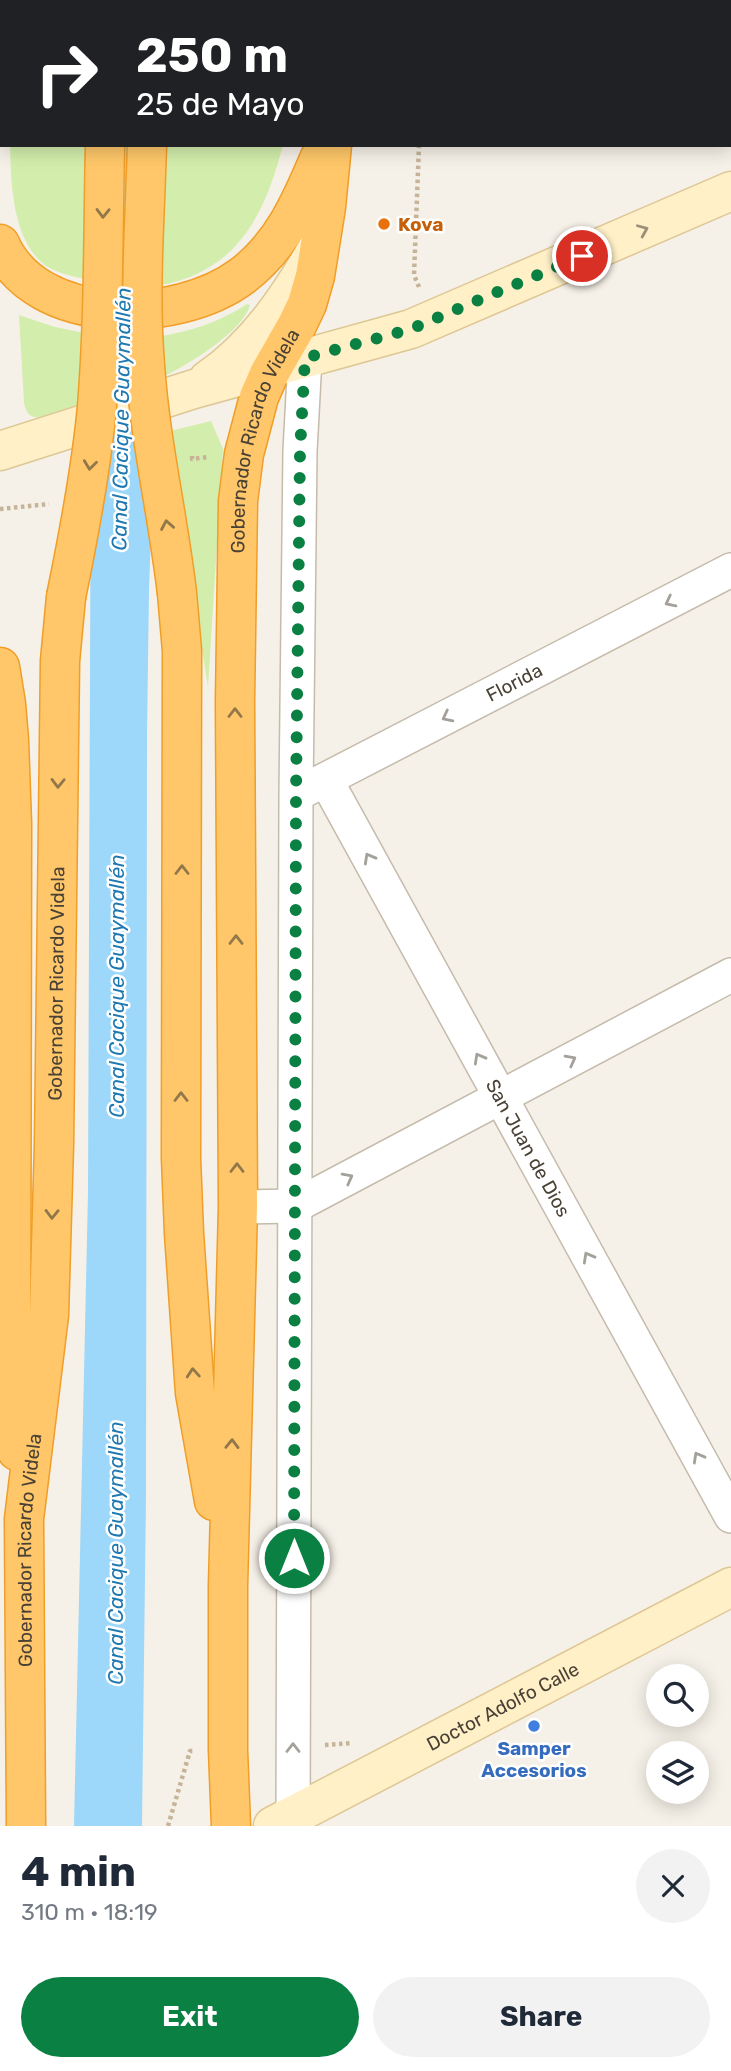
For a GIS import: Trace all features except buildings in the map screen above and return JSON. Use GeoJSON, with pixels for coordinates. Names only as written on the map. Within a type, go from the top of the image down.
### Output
{"type":"FeatureCollection","features":[{"type":"Feature","properties":{"kind":"highway","name":"Gobernador Ricardo Videla"},"geometry":{"type":"LineString","coordinates":[[26,1826],[24,1519],[49,1315],[61,638],[66,597],[87,489],[96,409],[100,354],[105,147]]}},
{"type":"Feature","properties":{"kind":"highway","name":"Gobernador Ricardo Videla"},"geometry":{"type":"LineString","coordinates":[[147,147],[143,333],[145,365],[151,425],[177,593],[182,651],[181,1158],[184,1233],[195,1393],[229,1586]]}},
{"type":"Feature","properties":{"kind":"highway"},"geometry":{"type":"LineString","coordinates":[[0,244],[15,269],[29,282],[65,300],[89,306],[158,309],[200,299],[241,277],[269,252],[290,222],[324,147]]}},
{"type":"Feature","properties":{"kind":"highway","name":"Gobernador Ricardo Videla"},"geometry":{"type":"LineString","coordinates":[[231,1826],[228,1750],[229,1586],[238,1207],[235,701],[238,501],[244,454],[259,397],[289,363],[297,325],[315,276],[332,147]]}},
{"type":"Feature","properties":{"kind":"highway"},"geometry":{"type":"LineString","coordinates":[[0,667],[9,740],[12,824],[10,1388],[24,1519]]}},
{"type":"Feature","properties":{"kind":"main road"},"geometry":{"type":"LineString","coordinates":[[0,451],[194,389],[411,329],[731,191]]}},
{"type":"Feature","properties":{"kind":"main road"},"geometry":{"type":"LineString","coordinates":[[194,389],[232,362],[256,337],[295,285],[321,241]]}},
{"type":"Feature","properties":{"kind":"main road","name":"Doctor Adolfo Calle"},"geometry":{"type":"LineString","coordinates":[[290,1824],[731,1587]]}},
{"type":"Feature","properties":{"kind":"street"},"geometry":{"type":"LineString","coordinates":[[289,363],[300,451],[290,1824]]}},
{"type":"Feature","properties":{"kind":"street","name":"Florida"},"geometry":{"type":"LineString","coordinates":[[296,795],[731,570]]}},
{"type":"Feature","properties":{"kind":"street","name":"San Juan de Dios"},"geometry":{"type":"LineString","coordinates":[[326,780],[731,1516]]}},
{"type":"Feature","properties":{"kind":"street"},"geometry":{"type":"LineString","coordinates":[[238,1207],[295,1206],[731,975]]}},
{"type":"Feature","properties":{"kind":"path"},"geometry":{"type":"LineString","coordinates":[[419,147],[414,275],[433,321]]}},
{"type":"Feature","properties":{"kind":"path"},"geometry":{"type":"LineString","coordinates":[[192,447],[192,459],[244,454]]}},
{"type":"Feature","properties":{"kind":"path"},"geometry":{"type":"LineString","coordinates":[[167,1826],[190,1751],[228,1750]]}},
{"type":"Feature","properties":{"kind":"green space"},"geometry":{"type":"Polygon","coordinates":[[[10,147],[92,147],[90,280],[48,267],[36,257],[20,228],[11,177],[10,147]]]}},
{"type":"Feature","properties":{"kind":"green space"},"geometry":{"type":"Polygon","coordinates":[[[160,147],[282,147],[267,195],[243,237],[227,254],[208,268],[185,279],[157,286],[160,147]]]}},
{"type":"Feature","properties":{"kind":"green space"},"geometry":{"type":"Polygon","coordinates":[[[247,304],[250,305],[245,315],[226,336],[163,377],[157,337],[204,325],[247,304]]]}},
{"type":"Feature","properties":{"kind":"green space"},"geometry":{"type":"Polygon","coordinates":[[[19,315],[55,327],[89,334],[90,401],[40,417],[29,414],[24,403],[19,315]]]}},
{"type":"Feature","properties":{"kind":"green space"},"geometry":{"type":"Polygon","coordinates":[[[211,421],[223,449],[208,687],[171,453],[170,431],[211,421]]]}},
{"type":"Feature","properties":{"kind":"water","name":"Canal Cacique Guaymallén"},"geometry":{"type":"Polygon","coordinates":[[[92,147],[160,147],[147,736],[146,1494],[142,1826],[74,1826],[88,1192],[92,147]]]}},
{"type":"Feature","properties":{"kind":"place","name":"Kova"},"geometry":{"type":"Point","coordinates":[384,224]}},
{"type":"Feature","properties":{"kind":"place","name":"Samper Accesorios"},"geometry":{"type":"Point","coordinates":[534,1726]}},
{"type":"Feature","properties":{"kind":"route"},"geometry":{"type":"LineString","coordinates":[[294,1558],[296,795],[300,451],[305,358],[433,321],[582,256]]}}]}
